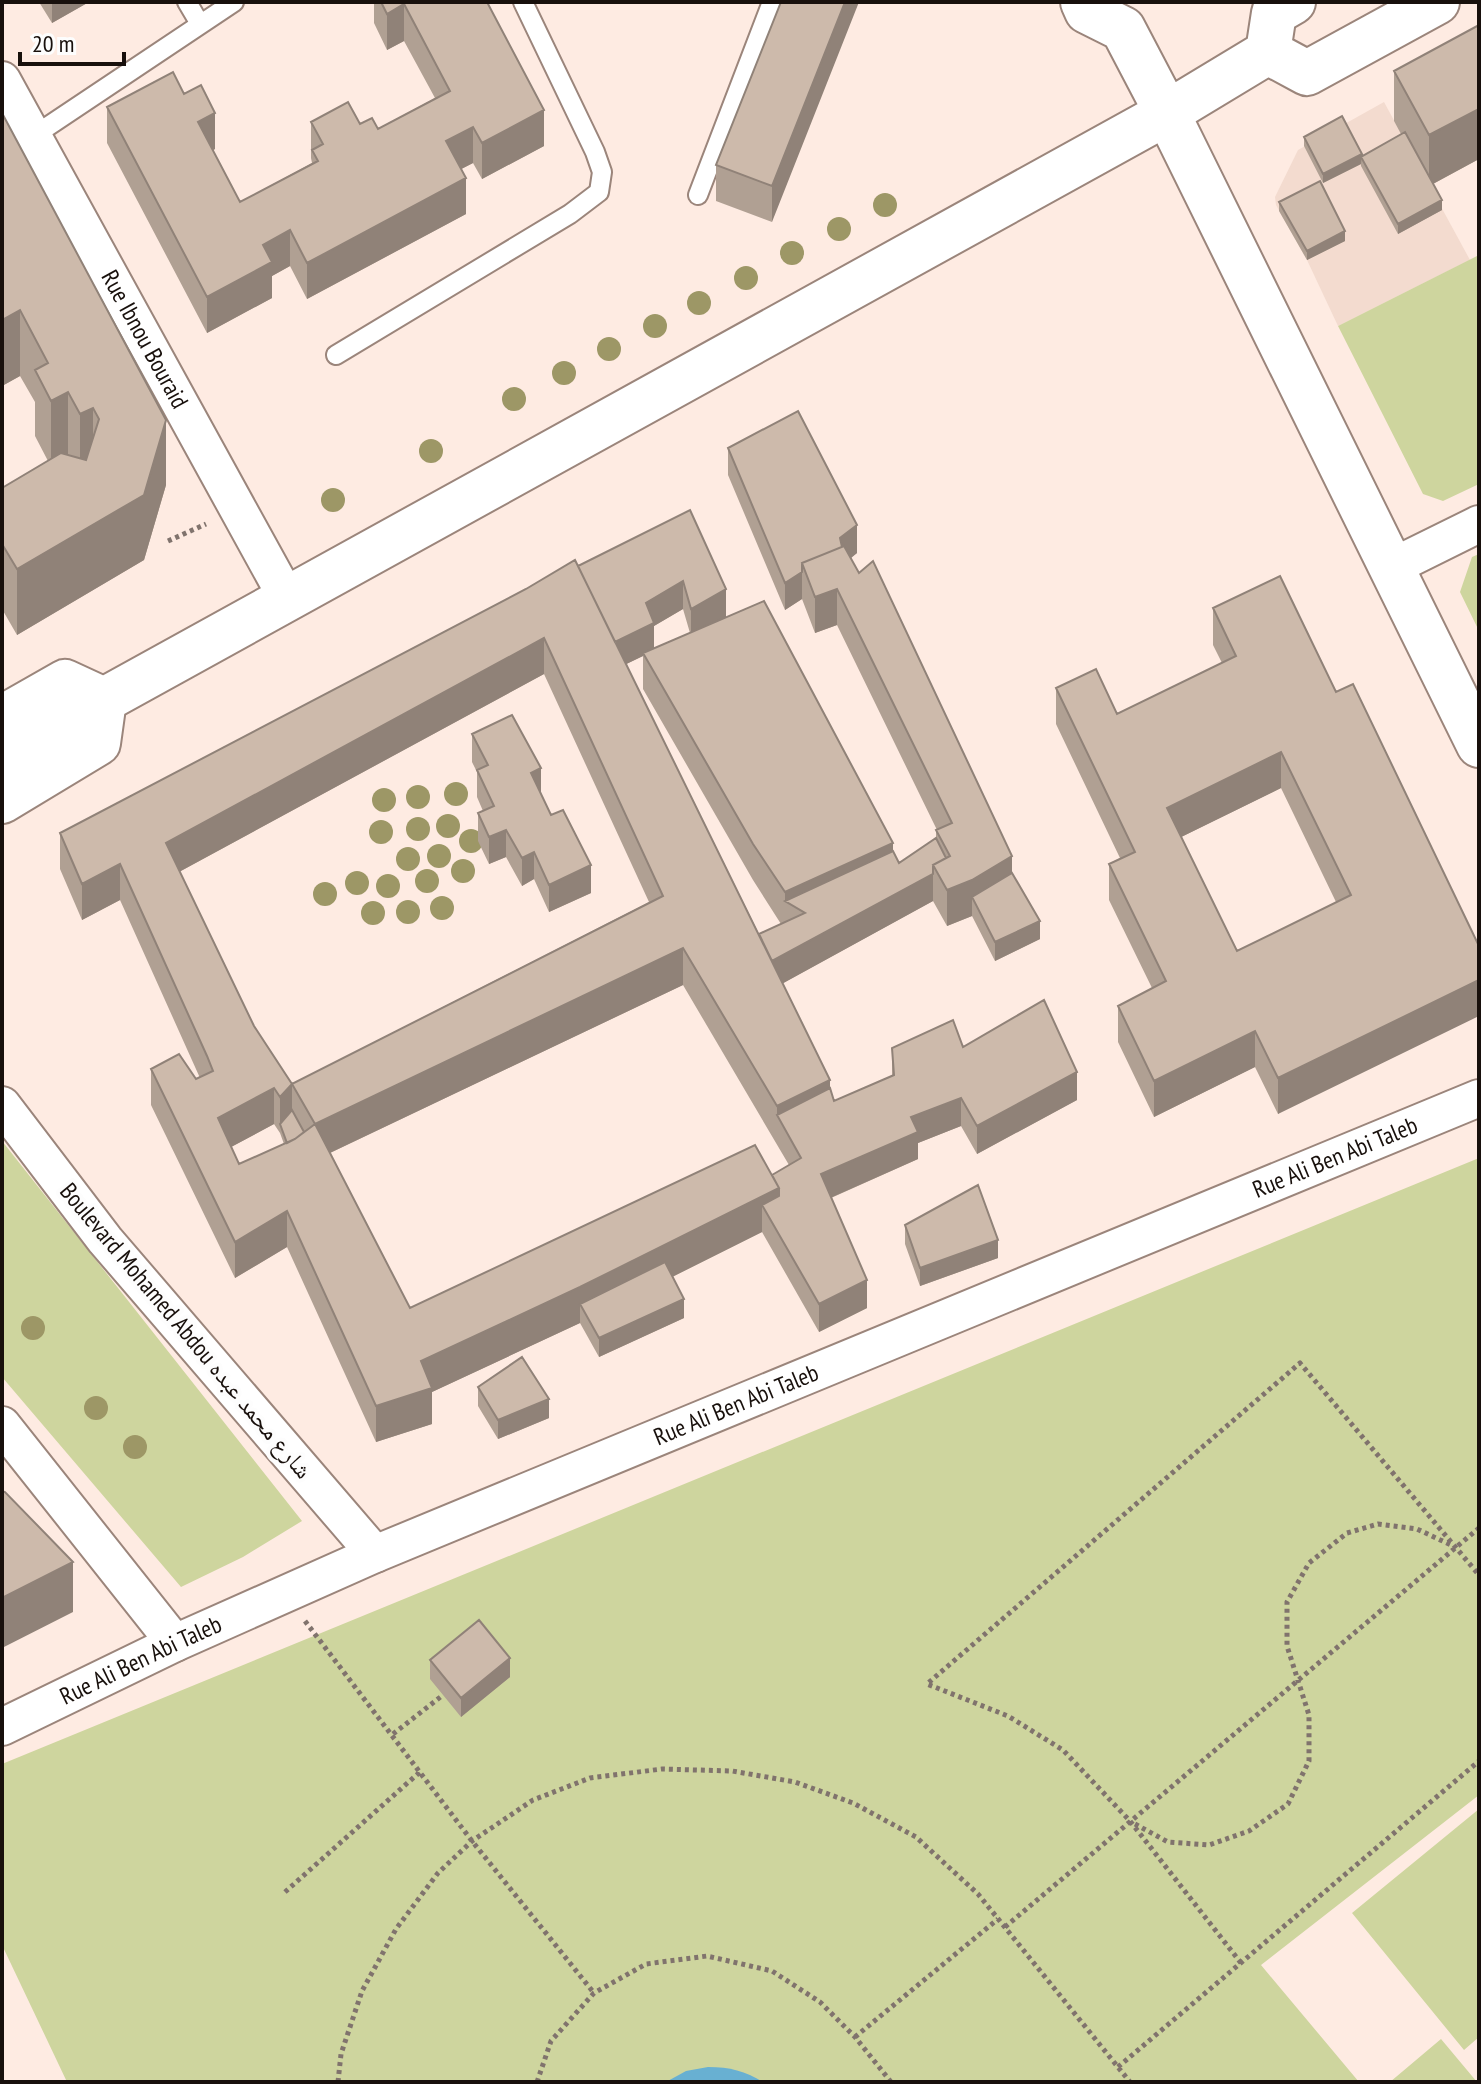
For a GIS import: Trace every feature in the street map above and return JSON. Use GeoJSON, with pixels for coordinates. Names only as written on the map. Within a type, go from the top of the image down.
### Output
{"type":"FeatureCollection","features":[{"type":"Feature","properties":{"kind":"main road"},"geometry":{"type":"LineString","coordinates":[[1083,2],[1087,11],[1128,15],[1167,113],[1479,745]]}},
{"type":"Feature","properties":{"kind":"main road"},"geometry":{"type":"LineString","coordinates":[[1268,52],[1274,13],[1293,2]]}},
{"type":"Feature","properties":{"kind":"main road"},"geometry":{"type":"LineString","coordinates":[[1268,52],[1307,73],[1437,2]]}},
{"type":"Feature","properties":{"kind":"main road"},"geometry":{"type":"LineString","coordinates":[[2,760],[104,700],[1167,113],[1268,52]]}},
{"type":"Feature","properties":{"kind":"main road"},"geometry":{"type":"LineString","coordinates":[[2,718],[65,682],[104,700]]}},
{"type":"Feature","properties":{"kind":"main road"},"geometry":{"type":"LineString","coordinates":[[2,801],[98,743],[104,700]]}},
{"type":"Feature","properties":{"kind":"street","name":"Rue Ibnou Bouraid"},"geometry":{"type":"LineString","coordinates":[[2,80],[288,600]]}},
{"type":"Feature","properties":{"kind":"street"},"geometry":{"type":"LineString","coordinates":[[1390,568],[1479,524]]}},
{"type":"Feature","properties":{"kind":"street","name":"Rue Ali Ben Abi Taleb"},"geometry":{"type":"LineString","coordinates":[[2,1727],[175,1643],[375,1554],[1479,1098]]}},
{"type":"Feature","properties":{"kind":"street","name":"Boulevard Mohamed Abdou شارع محمد عبده"},"geometry":{"type":"LineString","coordinates":[[2,1105],[105,1240],[375,1554]]}},
{"type":"Feature","properties":{"kind":"street"},"geometry":{"type":"LineString","coordinates":[[2,1425],[175,1643]]}},
{"type":"Feature","properties":{"kind":"lane"},"geometry":{"type":"LineString","coordinates":[[187,2],[200,24]]}},
{"type":"Feature","properties":{"kind":"lane"},"geometry":{"type":"LineString","coordinates":[[32,137],[234,2]]}},
{"type":"Feature","properties":{"kind":"lane"},"geometry":{"type":"LineString","coordinates":[[336,355],[570,214],[599,192],[602,172],[595,152],[523,2]]}},
{"type":"Feature","properties":{"kind":"lane"},"geometry":{"type":"LineString","coordinates":[[698,195],[772,2]]}},
{"type":"Feature","properties":{"kind":"path"},"geometry":{"type":"LineString","coordinates":[[168,541],[218,519]]}},
{"type":"Feature","properties":{"kind":"path"},"geometry":{"type":"LineString","coordinates":[[1241,1963],[1130,1821],[1063,1750],[1008,1716],[927,1684],[1300,1363],[1479,1575]]}},
{"type":"Feature","properties":{"kind":"path"},"geometry":{"type":"LineString","coordinates":[[1130,1821],[1168,1842],[1209,1845],[1249,1831],[1288,1804],[1309,1761],[1309,1715],[1287,1646],[1287,1602],[1309,1563],[1347,1533],[1378,1524],[1417,1529],[1456,1547]]}},
{"type":"Feature","properties":{"kind":"path"},"geometry":{"type":"LineString","coordinates":[[1005,1927],[1479,1528]]}},
{"type":"Feature","properties":{"kind":"path"},"geometry":{"type":"LineString","coordinates":[[287,1593],[315,1636],[472,1841],[594,1993]]}},
{"type":"Feature","properties":{"kind":"path"},"geometry":{"type":"LineString","coordinates":[[393,1734],[443,1695]]}},
{"type":"Feature","properties":{"kind":"path"},"geometry":{"type":"LineString","coordinates":[[1118,2067],[1479,1761]]}},
{"type":"Feature","properties":{"kind":"path"},"geometry":{"type":"LineString","coordinates":[[338,2082],[341,2054],[362,1991],[396,1929],[438,1873],[472,1841],[533,1800],[590,1778],[662,1769],[732,1771],[795,1782],[853,1803],[916,1837],[978,1894],[1130,2082]]}},
{"type":"Feature","properties":{"kind":"path"},"geometry":{"type":"LineString","coordinates":[[285,1892],[421,1771]]}},
{"type":"Feature","properties":{"kind":"path"},"geometry":{"type":"LineString","coordinates":[[855,2037],[998,1919]]}},
{"type":"Feature","properties":{"kind":"path"},"geometry":{"type":"LineString","coordinates":[[537,2082],[551,2041],[594,1993],[646,1964],[707,1956],[772,1971],[820,2002],[855,2037],[891,2082]]}},
{"type":"Feature","properties":{"kind":"shaded area"},"geometry":{"type":"Polygon","coordinates":[[[1384,102],[1470,260],[1338,326],[1307,260],[1276,205],[1275,197],[1298,150],[1384,102]]]}},
{"type":"Feature","properties":{"kind":"green space"},"geometry":{"type":"Polygon","coordinates":[[[1479,255],[1479,484],[1443,501],[1423,494],[1338,326],[1479,255]]]}},
{"type":"Feature","properties":{"kind":"green space"},"geometry":{"type":"Polygon","coordinates":[[[1479,554],[1479,631],[1460,592],[1472,557],[1479,554]]]}},
{"type":"Feature","properties":{"kind":"green space"},"geometry":{"type":"Polygon","coordinates":[[[2,1141],[302,1521],[243,1557],[181,1587],[2,1377],[2,1141]]]}},
{"type":"Feature","properties":{"kind":"green space"},"geometry":{"type":"Polygon","coordinates":[[[1479,1158],[1479,1795],[1261,1965],[1359,2082],[67,2082],[2,1945],[2,1764],[1479,1158]]]}},
{"type":"Feature","properties":{"kind":"green space"},"geometry":{"type":"Polygon","coordinates":[[[1479,1809],[1479,2037],[1464,2050],[1352,1913],[1479,1809]]]}},
{"type":"Feature","properties":{"kind":"green space"},"geometry":{"type":"Polygon","coordinates":[[[1441,2039],[1477,2082],[1390,2082],[1441,2039]]]}},
{"type":"Feature","properties":{"kind":"water"},"geometry":{"type":"Polygon","coordinates":[[[708,2067],[737,2070],[763,2082],[666,2082],[686,2071],[708,2067]]]}},
{"type":"Feature","properties":{"kind":"building"},"geometry":{"type":"Polygon","coordinates":[[[381,2],[487,2],[544,110],[482,143],[473,127],[446,141],[466,178],[307,263],[290,230],[263,245],[272,262],[207,297],[107,107],[173,72],[184,94],[201,85],[215,113],[198,122],[240,202],[318,161],[312,150],[323,144],[311,122],[348,102],[360,124],[372,118],[378,129],[450,91],[404,4],[387,14],[381,2]]]}},
{"type":"Feature","properties":{"kind":"building"},"geometry":{"type":"Polygon","coordinates":[[[781,2],[845,2],[772,186],[716,165],[781,2]]]}},
{"type":"Feature","properties":{"kind":"building"},"geometry":{"type":"Polygon","coordinates":[[[1479,25],[1479,109],[1429,135],[1394,71],[1479,25]]]}},
{"type":"Feature","properties":{"kind":"building"},"geometry":{"type":"Polygon","coordinates":[[[2,113],[166,420],[144,495],[17,569],[2,544],[2,488],[61,453],[86,460],[99,419],[93,408],[80,414],[68,392],[51,401],[35,370],[48,363],[20,310],[2,320],[2,113]]]}},
{"type":"Feature","properties":{"kind":"building"},"geometry":{"type":"Polygon","coordinates":[[[1342,116],[1362,154],[1323,174],[1304,137],[1342,116]]]}},
{"type":"Feature","properties":{"kind":"building"},"geometry":{"type":"Polygon","coordinates":[[[1405,132],[1442,200],[1398,224],[1361,157],[1405,132]]]}},
{"type":"Feature","properties":{"kind":"building"},"geometry":{"type":"Polygon","coordinates":[[[1320,181],[1345,231],[1307,251],[1279,202],[1320,181]]]}},
{"type":"Feature","properties":{"kind":"building"},"geometry":{"type":"Polygon","coordinates":[[[798,411],[857,525],[840,538],[842,547],[802,563],[802,572],[785,583],[728,448],[798,411]]]}},
{"type":"Feature","properties":{"kind":"building"},"geometry":{"type":"Polygon","coordinates":[[[690,510],[726,589],[691,609],[683,581],[646,603],[654,623],[615,642],[578,566],[690,510]]]}},
{"type":"Feature","properties":{"kind":"building"},"geometry":{"type":"Polygon","coordinates":[[[844,546],[859,573],[873,561],[1012,856],[972,880],[947,890],[933,865],[950,856],[936,830],[952,823],[837,589],[815,597],[802,563],[844,546]]]}},
{"type":"Feature","properties":{"kind":"building"},"geometry":{"type":"Polygon","coordinates":[[[575,560],[830,1080],[777,1106],[683,948],[315,1124],[410,1308],[755,1145],[779,1188],[580,1287],[421,1361],[432,1388],[376,1406],[287,1211],[235,1242],[151,1069],[179,1054],[196,1079],[213,1071],[207,1056],[120,864],[82,884],[60,833],[526,589],[575,560]],[[544,638],[166,843],[254,1026],[292,1084],[663,896],[544,638]],[[292,1084],[280,1097],[274,1088],[218,1118],[239,1164],[295,1139],[315,1124],[292,1084]]]}},
{"type":"Feature","properties":{"kind":"building"},"geometry":{"type":"Polygon","coordinates":[[[1280,576],[1336,692],[1353,684],[1479,946],[1479,980],[1278,1078],[1255,1031],[1154,1081],[1118,1006],[1166,981],[1109,864],[1135,852],[1056,688],[1096,669],[1117,714],[1236,656],[1213,608],[1280,576]],[[1281,752],[1167,808],[1237,951],[1351,895],[1281,752]]]}},
{"type":"Feature","properties":{"kind":"building"},"geometry":{"type":"Polygon","coordinates":[[[764,601],[893,843],[785,892],[753,844],[643,653],[764,601]]]}},
{"type":"Feature","properties":{"kind":"building"},"geometry":{"type":"Polygon","coordinates":[[[512,715],[541,768],[531,773],[551,815],[563,810],[591,865],[549,885],[534,852],[522,858],[506,830],[489,837],[478,813],[494,806],[477,770],[488,765],[472,734],[512,715]]]}},
{"type":"Feature","properties":{"kind":"building"},"geometry":{"type":"Polygon","coordinates":[[[936,838],[946,858],[933,865],[933,874],[772,961],[759,934],[805,913],[785,901],[893,851],[899,863],[936,838]]]}},
{"type":"Feature","properties":{"kind":"building"},"geometry":{"type":"Polygon","coordinates":[[[1012,873],[1040,921],[995,942],[972,897],[1012,873]]]}},
{"type":"Feature","properties":{"kind":"building"},"geometry":{"type":"Polygon","coordinates":[[[1044,1000],[1077,1072],[977,1126],[961,1098],[911,1117],[918,1132],[821,1174],[867,1280],[819,1304],[762,1205],[779,1196],[779,1188],[772,1175],[801,1158],[777,1115],[830,1088],[834,1101],[894,1075],[892,1048],[953,1020],[963,1047],[1044,1000]]]}},
{"type":"Feature","properties":{"kind":"building"},"geometry":{"type":"Polygon","coordinates":[[[292,1110],[304,1132],[287,1143],[280,1124],[292,1110]]]}},
{"type":"Feature","properties":{"kind":"building"},"geometry":{"type":"Polygon","coordinates":[[[978,1185],[998,1240],[920,1268],[905,1225],[978,1185]]]}},
{"type":"Feature","properties":{"kind":"building"},"geometry":{"type":"Polygon","coordinates":[[[665,1262],[684,1299],[599,1338],[580,1304],[665,1262]]]}},
{"type":"Feature","properties":{"kind":"building"},"geometry":{"type":"Polygon","coordinates":[[[522,1357],[549,1399],[498,1420],[478,1387],[522,1357]]]}},
{"type":"Feature","properties":{"kind":"building"},"geometry":{"type":"Polygon","coordinates":[[[2,1491],[73,1562],[2,1598],[2,1491]]]}},
{"type":"Feature","properties":{"kind":"building"},"geometry":{"type":"Polygon","coordinates":[[[479,1620],[510,1658],[461,1698],[430,1660],[479,1620]]]}}]}
